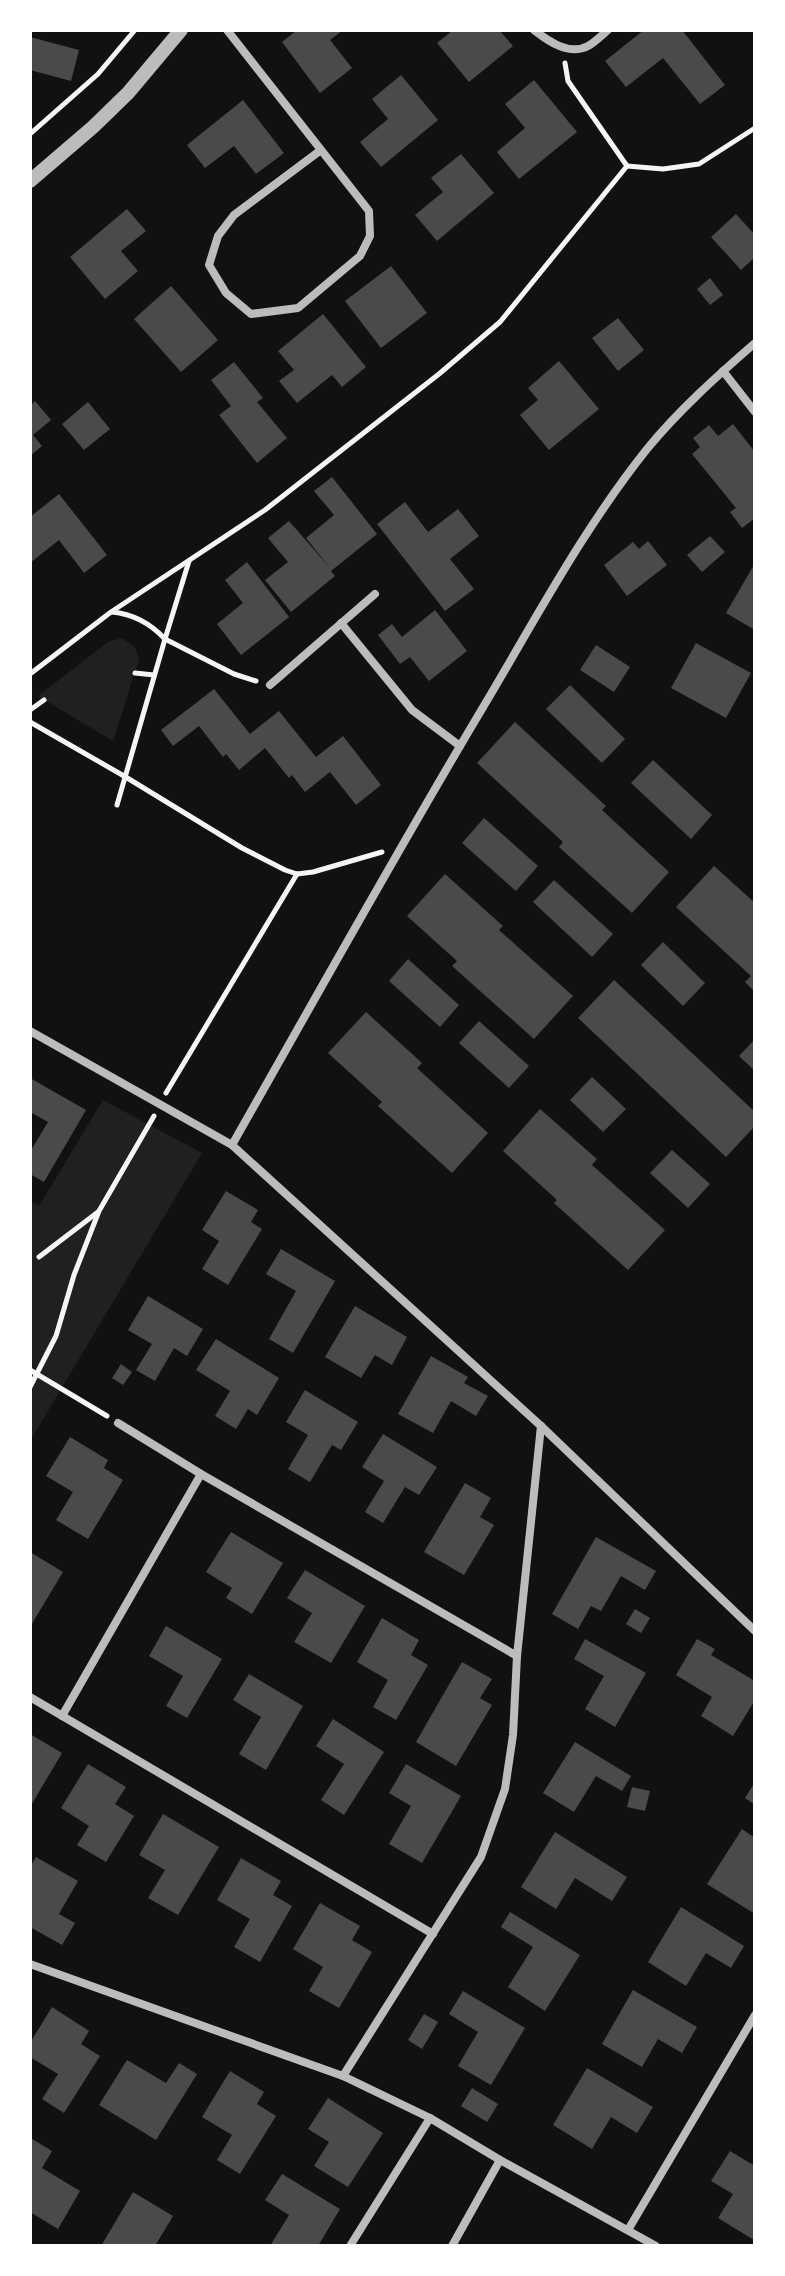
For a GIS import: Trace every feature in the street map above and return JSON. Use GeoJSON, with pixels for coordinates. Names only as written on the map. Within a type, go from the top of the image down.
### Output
{"type":"FeatureCollection","features":[{"type":"Feature","properties":{"kind":"street"},"geometry":{"type":"LineString","coordinates":[[30,181],[128,93],[181,30]]}},
{"type":"Feature","properties":{"kind":"street"},"geometry":{"type":"LineString","coordinates":[[227,30],[369,211],[370,236],[360,256],[298,308],[251,314],[226,293],[209,265],[218,236],[234,215],[321,150]]}},
{"type":"Feature","properties":{"kind":"street"},"geometry":{"type":"LineString","coordinates":[[534,30],[562,47],[574,50],[583,48],[608,30]]}},
{"type":"Feature","properties":{"kind":"street"},"geometry":{"type":"LineString","coordinates":[[232,1145],[398,853],[572,558],[648,448],[686,406],[755,343]]}},
{"type":"Feature","properties":{"kind":"street"},"geometry":{"type":"LineString","coordinates":[[723,371],[755,412]]}},
{"type":"Feature","properties":{"kind":"street"},"geometry":{"type":"LineString","coordinates":[[270,685],[375,594]]}},
{"type":"Feature","properties":{"kind":"street"},"geometry":{"type":"LineString","coordinates":[[341,623],[412,710],[460,746]]}},
{"type":"Feature","properties":{"kind":"street"},"geometry":{"type":"LineString","coordinates":[[30,1031],[232,1145],[541,1426],[755,1631]]}},
{"type":"Feature","properties":{"kind":"street"},"geometry":{"type":"LineString","coordinates":[[118,1423],[517,1656]]}},
{"type":"Feature","properties":{"kind":"street"},"geometry":{"type":"LineString","coordinates":[[343,2076],[481,1857],[505,1789],[513,1735],[517,1656],[541,1426]]}},
{"type":"Feature","properties":{"kind":"street"},"geometry":{"type":"LineString","coordinates":[[62,1716],[201,1474]]}},
{"type":"Feature","properties":{"kind":"street"},"geometry":{"type":"LineString","coordinates":[[30,1697],[433,1934]]}},
{"type":"Feature","properties":{"kind":"street"},"geometry":{"type":"LineString","coordinates":[[30,1964],[343,2076],[430,2118],[656,2246]]}},
{"type":"Feature","properties":{"kind":"street"},"geometry":{"type":"LineString","coordinates":[[628,2230],[755,2015]]}},
{"type":"Feature","properties":{"kind":"street"},"geometry":{"type":"LineString","coordinates":[[350,2246],[430,2118]]}},
{"type":"Feature","properties":{"kind":"street"},"geometry":{"type":"LineString","coordinates":[[452,2246],[500,2160]]}},
{"type":"Feature","properties":{"kind":"path"},"geometry":{"type":"LineString","coordinates":[[30,134],[98,74],[135,30]]}},
{"type":"Feature","properties":{"kind":"path"},"geometry":{"type":"LineString","coordinates":[[562,47],[568,81],[627,166]]}},
{"type":"Feature","properties":{"kind":"path"},"geometry":{"type":"LineString","coordinates":[[627,166],[663,169],[699,164],[755,128]]}},
{"type":"Feature","properties":{"kind":"path"},"geometry":{"type":"LineString","coordinates":[[30,674],[111,612],[265,510],[439,374],[500,322],[627,166]]}},
{"type":"Feature","properties":{"kind":"path"},"geometry":{"type":"LineString","coordinates":[[117,805],[189,560]]}},
{"type":"Feature","properties":{"kind":"path"},"geometry":{"type":"LineString","coordinates":[[111,612],[140,619],[165,639],[234,674],[270,685]]}},
{"type":"Feature","properties":{"kind":"path"},"geometry":{"type":"LineString","coordinates":[[135,673],[154,675]]}},
{"type":"Feature","properties":{"kind":"path"},"geometry":{"type":"LineString","coordinates":[[30,710],[44,700]]}},
{"type":"Feature","properties":{"kind":"path"},"geometry":{"type":"LineString","coordinates":[[30,722],[285,870],[297,874],[313,872],[377,852],[398,853]]}},
{"type":"Feature","properties":{"kind":"path"},"geometry":{"type":"LineString","coordinates":[[30,1387],[56,1336],[74,1275],[99,1211],[297,874]]}},
{"type":"Feature","properties":{"kind":"path"},"geometry":{"type":"LineString","coordinates":[[39,1257],[99,1211]]}},
{"type":"Feature","properties":{"kind":"path"},"geometry":{"type":"LineString","coordinates":[[30,1370],[118,1423]]}},
{"type":"Feature","properties":{"kind":"shaded area"},"geometry":{"type":"Polygon","coordinates":[[[122,638],[135,647],[139,659],[113,741],[38,696],[108,642],[122,638]]]}},
{"type":"Feature","properties":{"kind":"shaded area"},"geometry":{"type":"Polygon","coordinates":[[[103,1100],[202,1153],[30,1441],[30,1201],[39,1206],[103,1100]]]}},
{"type":"Feature","properties":{"kind":"building"},"geometry":{"type":"Polygon","coordinates":[[[297,30],[343,30],[330,40],[352,68],[320,93],[282,42],[297,30]]]}},
{"type":"Feature","properties":{"kind":"building"},"geometry":{"type":"Polygon","coordinates":[[[453,30],[499,30],[513,46],[469,82],[437,43],[453,30]]]}},
{"type":"Feature","properties":{"kind":"building"},"geometry":{"type":"Polygon","coordinates":[[[644,30],[682,30],[725,85],[700,104],[663,58],[626,87],[605,61],[644,30]]]}},
{"type":"Feature","properties":{"kind":"building"},"geometry":{"type":"Polygon","coordinates":[[[30,37],[79,50],[71,81],[30,70],[30,37]]]}},
{"type":"Feature","properties":{"kind":"building"},"geometry":{"type":"Polygon","coordinates":[[[401,75],[438,120],[381,167],[360,142],[388,119],[372,99],[401,75]]]}},
{"type":"Feature","properties":{"kind":"building"},"geometry":{"type":"Polygon","coordinates":[[[534,80],[577,132],[519,179],[497,152],[525,128],[505,104],[534,80]]]}},
{"type":"Feature","properties":{"kind":"building"},"geometry":{"type":"Polygon","coordinates":[[[243,100],[284,153],[256,174],[234,146],[205,168],[187,145],[243,100]]]}},
{"type":"Feature","properties":{"kind":"building"},"geometry":{"type":"Polygon","coordinates":[[[461,154],[494,193],[437,241],[415,215],[443,192],[431,178],[461,154]]]}},
{"type":"Feature","properties":{"kind":"building"},"geometry":{"type":"Polygon","coordinates":[[[127,209],[146,231],[121,251],[138,271],[105,299],[70,257],[127,209]]]}},
{"type":"Feature","properties":{"kind":"building"},"geometry":{"type":"Polygon","coordinates":[[[736,214],[755,235],[755,257],[741,270],[711,237],[736,214]]]}},
{"type":"Feature","properties":{"kind":"building"},"geometry":{"type":"Polygon","coordinates":[[[391,266],[427,313],[381,348],[345,301],[391,266]]]}},
{"type":"Feature","properties":{"kind":"building"},"geometry":{"type":"Polygon","coordinates":[[[710,278],[723,295],[710,305],[697,289],[710,278]]]}},
{"type":"Feature","properties":{"kind":"building"},"geometry":{"type":"Polygon","coordinates":[[[171,286],[218,340],[181,372],[134,319],[171,286]]]}},
{"type":"Feature","properties":{"kind":"building"},"geometry":{"type":"Polygon","coordinates":[[[323,314],[366,367],[342,387],[332,375],[297,403],[279,381],[294,370],[278,351],[323,314]]]}},
{"type":"Feature","properties":{"kind":"building"},"geometry":{"type":"Polygon","coordinates":[[[618,318],[644,350],[618,371],[592,338],[618,318]]]}},
{"type":"Feature","properties":{"kind":"building"},"geometry":{"type":"Polygon","coordinates":[[[559,361],[599,409],[549,450],[520,415],[538,400],[528,388],[559,361]]]}},
{"type":"Feature","properties":{"kind":"building"},"geometry":{"type":"Polygon","coordinates":[[[234,362],[263,398],[257,402],[287,438],[257,463],[219,415],[231,406],[211,380],[234,362]]]}},
{"type":"Feature","properties":{"kind":"building"},"geometry":{"type":"Polygon","coordinates":[[[35,401],[51,420],[33,435],[42,446],[30,456],[30,406],[35,401]]]}},
{"type":"Feature","properties":{"kind":"building"},"geometry":{"type":"Polygon","coordinates":[[[88,402],[110,429],[84,450],[62,424],[88,402]]]}},
{"type":"Feature","properties":{"kind":"building"},"geometry":{"type":"Polygon","coordinates":[[[733,424],[755,452],[755,518],[742,528],[730,512],[736,508],[692,454],[700,447],[693,438],[709,425],[718,436],[733,424]]]}},
{"type":"Feature","properties":{"kind":"building"},"geometry":{"type":"Polygon","coordinates":[[[332,477],[377,534],[331,571],[335,576],[291,612],[265,580],[288,562],[268,538],[289,521],[330,568],[306,538],[334,515],[314,491],[332,477]]]}},
{"type":"Feature","properties":{"kind":"building"},"geometry":{"type":"Polygon","coordinates":[[[59,494],[107,555],[84,573],[59,540],[30,563],[30,517],[59,494]]]}},
{"type":"Feature","properties":{"kind":"building"},"geometry":{"type":"Polygon","coordinates":[[[405,502],[428,532],[458,509],[479,536],[450,559],[474,589],[445,611],[377,524],[405,502]]]}},
{"type":"Feature","properties":{"kind":"building"},"geometry":{"type":"Polygon","coordinates":[[[710,536],[725,552],[702,572],[687,555],[710,536]]]}},
{"type":"Feature","properties":{"kind":"building"},"geometry":{"type":"Polygon","coordinates":[[[648,541],[667,565],[627,596],[604,565],[633,542],[639,549],[648,541]]]}},
{"type":"Feature","properties":{"kind":"building"},"geometry":{"type":"Polygon","coordinates":[[[247,562],[289,617],[241,655],[217,624],[243,603],[225,580],[247,562]]]}},
{"type":"Feature","properties":{"kind":"building"},"geometry":{"type":"Polygon","coordinates":[[[755,563],[755,630],[726,613],[755,563]]]}},
{"type":"Feature","properties":{"kind":"building"},"geometry":{"type":"Polygon","coordinates":[[[435,610],[467,651],[429,681],[410,657],[400,664],[378,635],[392,624],[402,637],[435,610]]]}},
{"type":"Feature","properties":{"kind":"building"},"geometry":{"type":"Polygon","coordinates":[[[696,643],[751,673],[726,718],[671,688],[696,643]]]}},
{"type":"Feature","properties":{"kind":"building"},"geometry":{"type":"Polygon","coordinates":[[[596,645],[630,667],[614,692],[580,670],[596,645]]]}},
{"type":"Feature","properties":{"kind":"building"},"geometry":{"type":"Polygon","coordinates":[[[570,685],[625,739],[602,763],[546,709],[570,685]]]}},
{"type":"Feature","properties":{"kind":"building"},"geometry":{"type":"Polygon","coordinates":[[[214,689],[250,734],[279,711],[316,757],[343,736],[381,785],[356,805],[330,772],[305,792],[292,775],[289,778],[265,748],[239,770],[226,754],[223,757],[199,726],[173,746],[161,730],[214,689]]]}},
{"type":"Feature","properties":{"kind":"building"},"geometry":{"type":"Polygon","coordinates":[[[515,722],[606,806],[602,810],[669,872],[632,913],[559,847],[563,842],[477,763],[515,722]]]}},
{"type":"Feature","properties":{"kind":"building"},"geometry":{"type":"Polygon","coordinates":[[[653,760],[712,815],[691,839],[631,783],[653,760]]]}},
{"type":"Feature","properties":{"kind":"building"},"geometry":{"type":"Polygon","coordinates":[[[484,818],[538,866],[516,891],[462,843],[484,818]]]}},
{"type":"Feature","properties":{"kind":"building"},"geometry":{"type":"Polygon","coordinates":[[[714,866],[755,903],[755,992],[745,982],[751,976],[676,907],[714,866]]]}},
{"type":"Feature","properties":{"kind":"building"},"geometry":{"type":"Polygon","coordinates":[[[445,874],[503,926],[499,930],[573,996],[534,1039],[452,966],[457,961],[407,916],[445,874]]]}},
{"type":"Feature","properties":{"kind":"building"},"geometry":{"type":"Polygon","coordinates":[[[554,880],[613,934],[592,957],[533,902],[554,880]]]}},
{"type":"Feature","properties":{"kind":"building"},"geometry":{"type":"Polygon","coordinates":[[[663,942],[705,983],[683,1006],[641,965],[663,942]]]}},
{"type":"Feature","properties":{"kind":"building"},"geometry":{"type":"Polygon","coordinates":[[[408,959],[459,1005],[440,1027],[389,981],[408,959]]]}},
{"type":"Feature","properties":{"kind":"building"},"geometry":{"type":"Polygon","coordinates":[[[614,980],[755,1112],[755,1126],[726,1157],[578,1018],[614,980]]]}},
{"type":"Feature","properties":{"kind":"building"},"geometry":{"type":"Polygon","coordinates":[[[366,1012],[422,1063],[417,1068],[488,1133],[452,1173],[378,1106],[382,1102],[328,1053],[366,1012]]]}},
{"type":"Feature","properties":{"kind":"building"},"geometry":{"type":"Polygon","coordinates":[[[479,1021],[529,1066],[509,1088],[459,1043],[479,1021]]]}},
{"type":"Feature","properties":{"kind":"building"},"geometry":{"type":"Polygon","coordinates":[[[755,1039],[755,1071],[739,1056],[755,1039]]]}},
{"type":"Feature","properties":{"kind":"building"},"geometry":{"type":"Polygon","coordinates":[[[592,1077],[626,1109],[603,1132],[570,1100],[592,1077]]]}},
{"type":"Feature","properties":{"kind":"building"},"geometry":{"type":"Polygon","coordinates":[[[30,1078],[86,1110],[44,1182],[30,1174],[30,1152],[48,1122],[30,1112],[30,1078]]]}},
{"type":"Feature","properties":{"kind":"building"},"geometry":{"type":"Polygon","coordinates":[[[540,1109],[597,1159],[592,1165],[665,1230],[628,1270],[554,1203],[557,1200],[503,1151],[540,1109]]]}},
{"type":"Feature","properties":{"kind":"building"},"geometry":{"type":"Polygon","coordinates":[[[672,1150],[710,1184],[688,1208],[650,1173],[672,1150]]]}},
{"type":"Feature","properties":{"kind":"building"},"geometry":{"type":"Polygon","coordinates":[[[226,1191],[258,1210],[251,1222],[262,1229],[228,1285],[202,1269],[219,1241],[202,1230],[226,1191]]]}},
{"type":"Feature","properties":{"kind":"building"},"geometry":{"type":"Polygon","coordinates":[[[281,1249],[335,1281],[293,1353],[269,1339],[296,1291],[266,1274],[281,1249]]]}},
{"type":"Feature","properties":{"kind":"building"},"geometry":{"type":"Polygon","coordinates":[[[148,1296],[203,1329],[187,1356],[174,1348],[155,1381],[136,1370],[152,1344],[128,1330],[148,1296]]]}},
{"type":"Feature","properties":{"kind":"building"},"geometry":{"type":"Polygon","coordinates":[[[355,1306],[407,1337],[392,1365],[375,1355],[361,1378],[325,1357],[355,1306]]]}},
{"type":"Feature","properties":{"kind":"building"},"geometry":{"type":"Polygon","coordinates":[[[216,1339],[279,1378],[257,1415],[248,1409],[236,1429],[215,1416],[230,1391],[196,1370],[216,1339]]]}},
{"type":"Feature","properties":{"kind":"building"},"geometry":{"type":"Polygon","coordinates":[[[431,1356],[468,1377],[464,1383],[488,1396],[476,1416],[451,1401],[433,1433],[398,1414],[431,1356]]]}},
{"type":"Feature","properties":{"kind":"building"},"geometry":{"type":"Polygon","coordinates":[[[121,1364],[132,1372],[123,1385],[112,1378],[121,1364]]]}},
{"type":"Feature","properties":{"kind":"building"},"geometry":{"type":"Polygon","coordinates":[[[305,1390],[358,1422],[341,1450],[332,1445],[310,1482],[288,1469],[308,1435],[286,1422],[305,1390]]]}},
{"type":"Feature","properties":{"kind":"building"},"geometry":{"type":"Polygon","coordinates":[[[383,1434],[437,1467],[419,1495],[405,1487],[383,1523],[365,1512],[384,1481],[362,1467],[383,1434]]]}},
{"type":"Feature","properties":{"kind":"building"},"geometry":{"type":"Polygon","coordinates":[[[70,1437],[108,1460],[104,1468],[123,1480],[88,1539],[56,1520],[73,1492],[46,1476],[70,1437]]]}},
{"type":"Feature","properties":{"kind":"building"},"geometry":{"type":"Polygon","coordinates":[[[465,1483],[491,1498],[480,1517],[494,1525],[464,1575],[424,1552],[465,1483]]]}},
{"type":"Feature","properties":{"kind":"building"},"geometry":{"type":"Polygon","coordinates":[[[231,1532],[283,1563],[252,1614],[226,1598],[232,1588],[206,1572],[231,1532]]]}},
{"type":"Feature","properties":{"kind":"building"},"geometry":{"type":"Polygon","coordinates":[[[596,1537],[656,1571],[645,1590],[621,1576],[601,1611],[591,1606],[578,1629],[552,1614],[596,1537]]]}},
{"type":"Feature","properties":{"kind":"building"},"geometry":{"type":"Polygon","coordinates":[[[30,1552],[63,1572],[30,1627],[30,1552]]]}},
{"type":"Feature","properties":{"kind":"building"},"geometry":{"type":"Polygon","coordinates":[[[305,1570],[365,1606],[331,1663],[294,1642],[312,1613],[287,1598],[305,1570]]]}},
{"type":"Feature","properties":{"kind":"building"},"geometry":{"type":"Polygon","coordinates":[[[635,1609],[650,1618],[641,1633],[626,1624],[635,1609]]]}},
{"type":"Feature","properties":{"kind":"building"},"geometry":{"type":"Polygon","coordinates":[[[382,1618],[419,1640],[411,1655],[428,1665],[396,1720],[373,1707],[388,1680],[357,1662],[382,1618]]]}},
{"type":"Feature","properties":{"kind":"building"},"geometry":{"type":"Polygon","coordinates":[[[166,1626],[222,1659],[187,1718],[166,1706],[183,1676],[149,1656],[166,1626]]]}},
{"type":"Feature","properties":{"kind":"building"},"geometry":{"type":"Polygon","coordinates":[[[585,1639],[646,1673],[615,1727],[585,1709],[604,1676],[574,1659],[585,1639]]]}},
{"type":"Feature","properties":{"kind":"building"},"geometry":{"type":"Polygon","coordinates":[[[697,1639],[715,1649],[711,1655],[755,1681],[755,1700],[733,1736],[701,1716],[712,1697],[676,1675],[697,1639]]]}},
{"type":"Feature","properties":{"kind":"building"},"geometry":{"type":"Polygon","coordinates":[[[462,1662],[492,1679],[480,1698],[492,1705],[456,1766],[416,1742],[462,1662]]]}},
{"type":"Feature","properties":{"kind":"building"},"geometry":{"type":"Polygon","coordinates":[[[249,1674],[303,1706],[266,1770],[239,1754],[261,1717],[233,1700],[249,1674]]]}},
{"type":"Feature","properties":{"kind":"building"},"geometry":{"type":"Polygon","coordinates":[[[333,1719],[384,1752],[344,1815],[321,1800],[344,1764],[316,1746],[333,1719]]]}},
{"type":"Feature","properties":{"kind":"building"},"geometry":{"type":"Polygon","coordinates":[[[30,1734],[62,1753],[30,1807],[30,1734]]]}},
{"type":"Feature","properties":{"kind":"building"},"geometry":{"type":"Polygon","coordinates":[[[575,1742],[631,1776],[622,1791],[596,1776],[574,1812],[543,1793],[575,1742]]]}},
{"type":"Feature","properties":{"kind":"building"},"geometry":{"type":"Polygon","coordinates":[[[88,1764],[126,1787],[115,1804],[134,1816],[106,1862],[77,1845],[89,1826],[61,1808],[88,1764]]]}},
{"type":"Feature","properties":{"kind":"building"},"geometry":{"type":"Polygon","coordinates":[[[406,1764],[461,1796],[422,1863],[389,1844],[411,1806],[389,1793],[406,1764]]]}},
{"type":"Feature","properties":{"kind":"building"},"geometry":{"type":"Polygon","coordinates":[[[755,1782],[755,1805],[745,1798],[755,1782]]]}},
{"type":"Feature","properties":{"kind":"building"},"geometry":{"type":"Polygon","coordinates":[[[632,1787],[650,1791],[645,1811],[627,1807],[632,1787]]]}},
{"type":"Feature","properties":{"kind":"building"},"geometry":{"type":"Polygon","coordinates":[[[163,1814],[219,1847],[178,1915],[148,1898],[165,1870],[139,1855],[163,1814]]]}},
{"type":"Feature","properties":{"kind":"building"},"geometry":{"type":"Polygon","coordinates":[[[742,1829],[755,1838],[755,1914],[707,1884],[742,1829]]]}},
{"type":"Feature","properties":{"kind":"building"},"geometry":{"type":"Polygon","coordinates":[[[555,1832],[627,1877],[612,1901],[575,1878],[556,1909],[521,1887],[555,1832]]]}},
{"type":"Feature","properties":{"kind":"building"},"geometry":{"type":"Polygon","coordinates":[[[36,1857],[78,1881],[59,1914],[75,1923],[62,1945],[30,1927],[30,1867],[36,1857]]]}},
{"type":"Feature","properties":{"kind":"building"},"geometry":{"type":"Polygon","coordinates":[[[241,1858],[281,1881],[273,1895],[292,1906],[260,1962],[234,1947],[250,1919],[217,1900],[241,1858]]]}},
{"type":"Feature","properties":{"kind":"building"},"geometry":{"type":"Polygon","coordinates":[[[320,1903],[360,1926],[352,1940],[372,1952],[339,2008],[309,1991],[323,1967],[293,1949],[320,1903]]]}},
{"type":"Feature","properties":{"kind":"building"},"geometry":{"type":"Polygon","coordinates":[[[681,1907],[744,1946],[731,1968],[706,1953],[686,1986],[648,1962],[681,1907]]]}},
{"type":"Feature","properties":{"kind":"building"},"geometry":{"type":"Polygon","coordinates":[[[510,1912],[580,1955],[545,2011],[508,1987],[533,1947],[501,1927],[510,1912]]]}},
{"type":"Feature","properties":{"kind":"building"},"geometry":{"type":"Polygon","coordinates":[[[633,1990],[697,2027],[682,2053],[658,2039],[642,2067],[602,2044],[633,1990]]]}},
{"type":"Feature","properties":{"kind":"building"},"geometry":{"type":"Polygon","coordinates":[[[463,1991],[525,2028],[491,2085],[458,2066],[478,2032],[449,2014],[463,1991]]]}},
{"type":"Feature","properties":{"kind":"building"},"geometry":{"type":"Polygon","coordinates":[[[52,2007],[89,2031],[81,2044],[100,2056],[64,2113],[42,2099],[58,2074],[30,2057],[30,2043],[52,2007]]]}},
{"type":"Feature","properties":{"kind":"building"},"geometry":{"type":"Polygon","coordinates":[[[424,2014],[438,2022],[422,2049],[408,2040],[424,2014]]]}},
{"type":"Feature","properties":{"kind":"building"},"geometry":{"type":"Polygon","coordinates":[[[127,2060],[166,2083],[179,2063],[197,2074],[156,2140],[99,2105],[127,2060]]]}},
{"type":"Feature","properties":{"kind":"building"},"geometry":{"type":"Polygon","coordinates":[[[587,2068],[653,2107],[637,2133],[611,2117],[592,2149],[553,2125],[587,2068]]]}},
{"type":"Feature","properties":{"kind":"building"},"geometry":{"type":"Polygon","coordinates":[[[230,2071],[264,2092],[257,2104],[276,2116],[240,2174],[217,2160],[232,2135],[202,2117],[230,2071]]]}},
{"type":"Feature","properties":{"kind":"building"},"geometry":{"type":"Polygon","coordinates":[[[472,2088],[498,2104],[487,2122],[461,2106],[472,2088]]]}},
{"type":"Feature","properties":{"kind":"building"},"geometry":{"type":"Polygon","coordinates":[[[328,2098],[383,2133],[348,2187],[314,2166],[329,2142],[308,2129],[328,2098]]]}},
{"type":"Feature","properties":{"kind":"building"},"geometry":{"type":"Polygon","coordinates":[[[32,2139],[52,2151],[42,2168],[80,2191],[58,2229],[30,2212],[32,2139]]]}},
{"type":"Feature","properties":{"kind":"building"},"geometry":{"type":"Polygon","coordinates":[[[730,2151],[755,2166],[754,2240],[718,2218],[733,2194],[711,2181],[730,2151]]]}},
{"type":"Feature","properties":{"kind":"building"},"geometry":{"type":"Polygon","coordinates":[[[282,2174],[340,2209],[318,2246],[270,2246],[289,2215],[265,2200],[282,2174]]]}},
{"type":"Feature","properties":{"kind":"building"},"geometry":{"type":"Polygon","coordinates":[[[133,2192],[173,2216],[155,2246],[101,2246],[133,2192]]]}}]}
